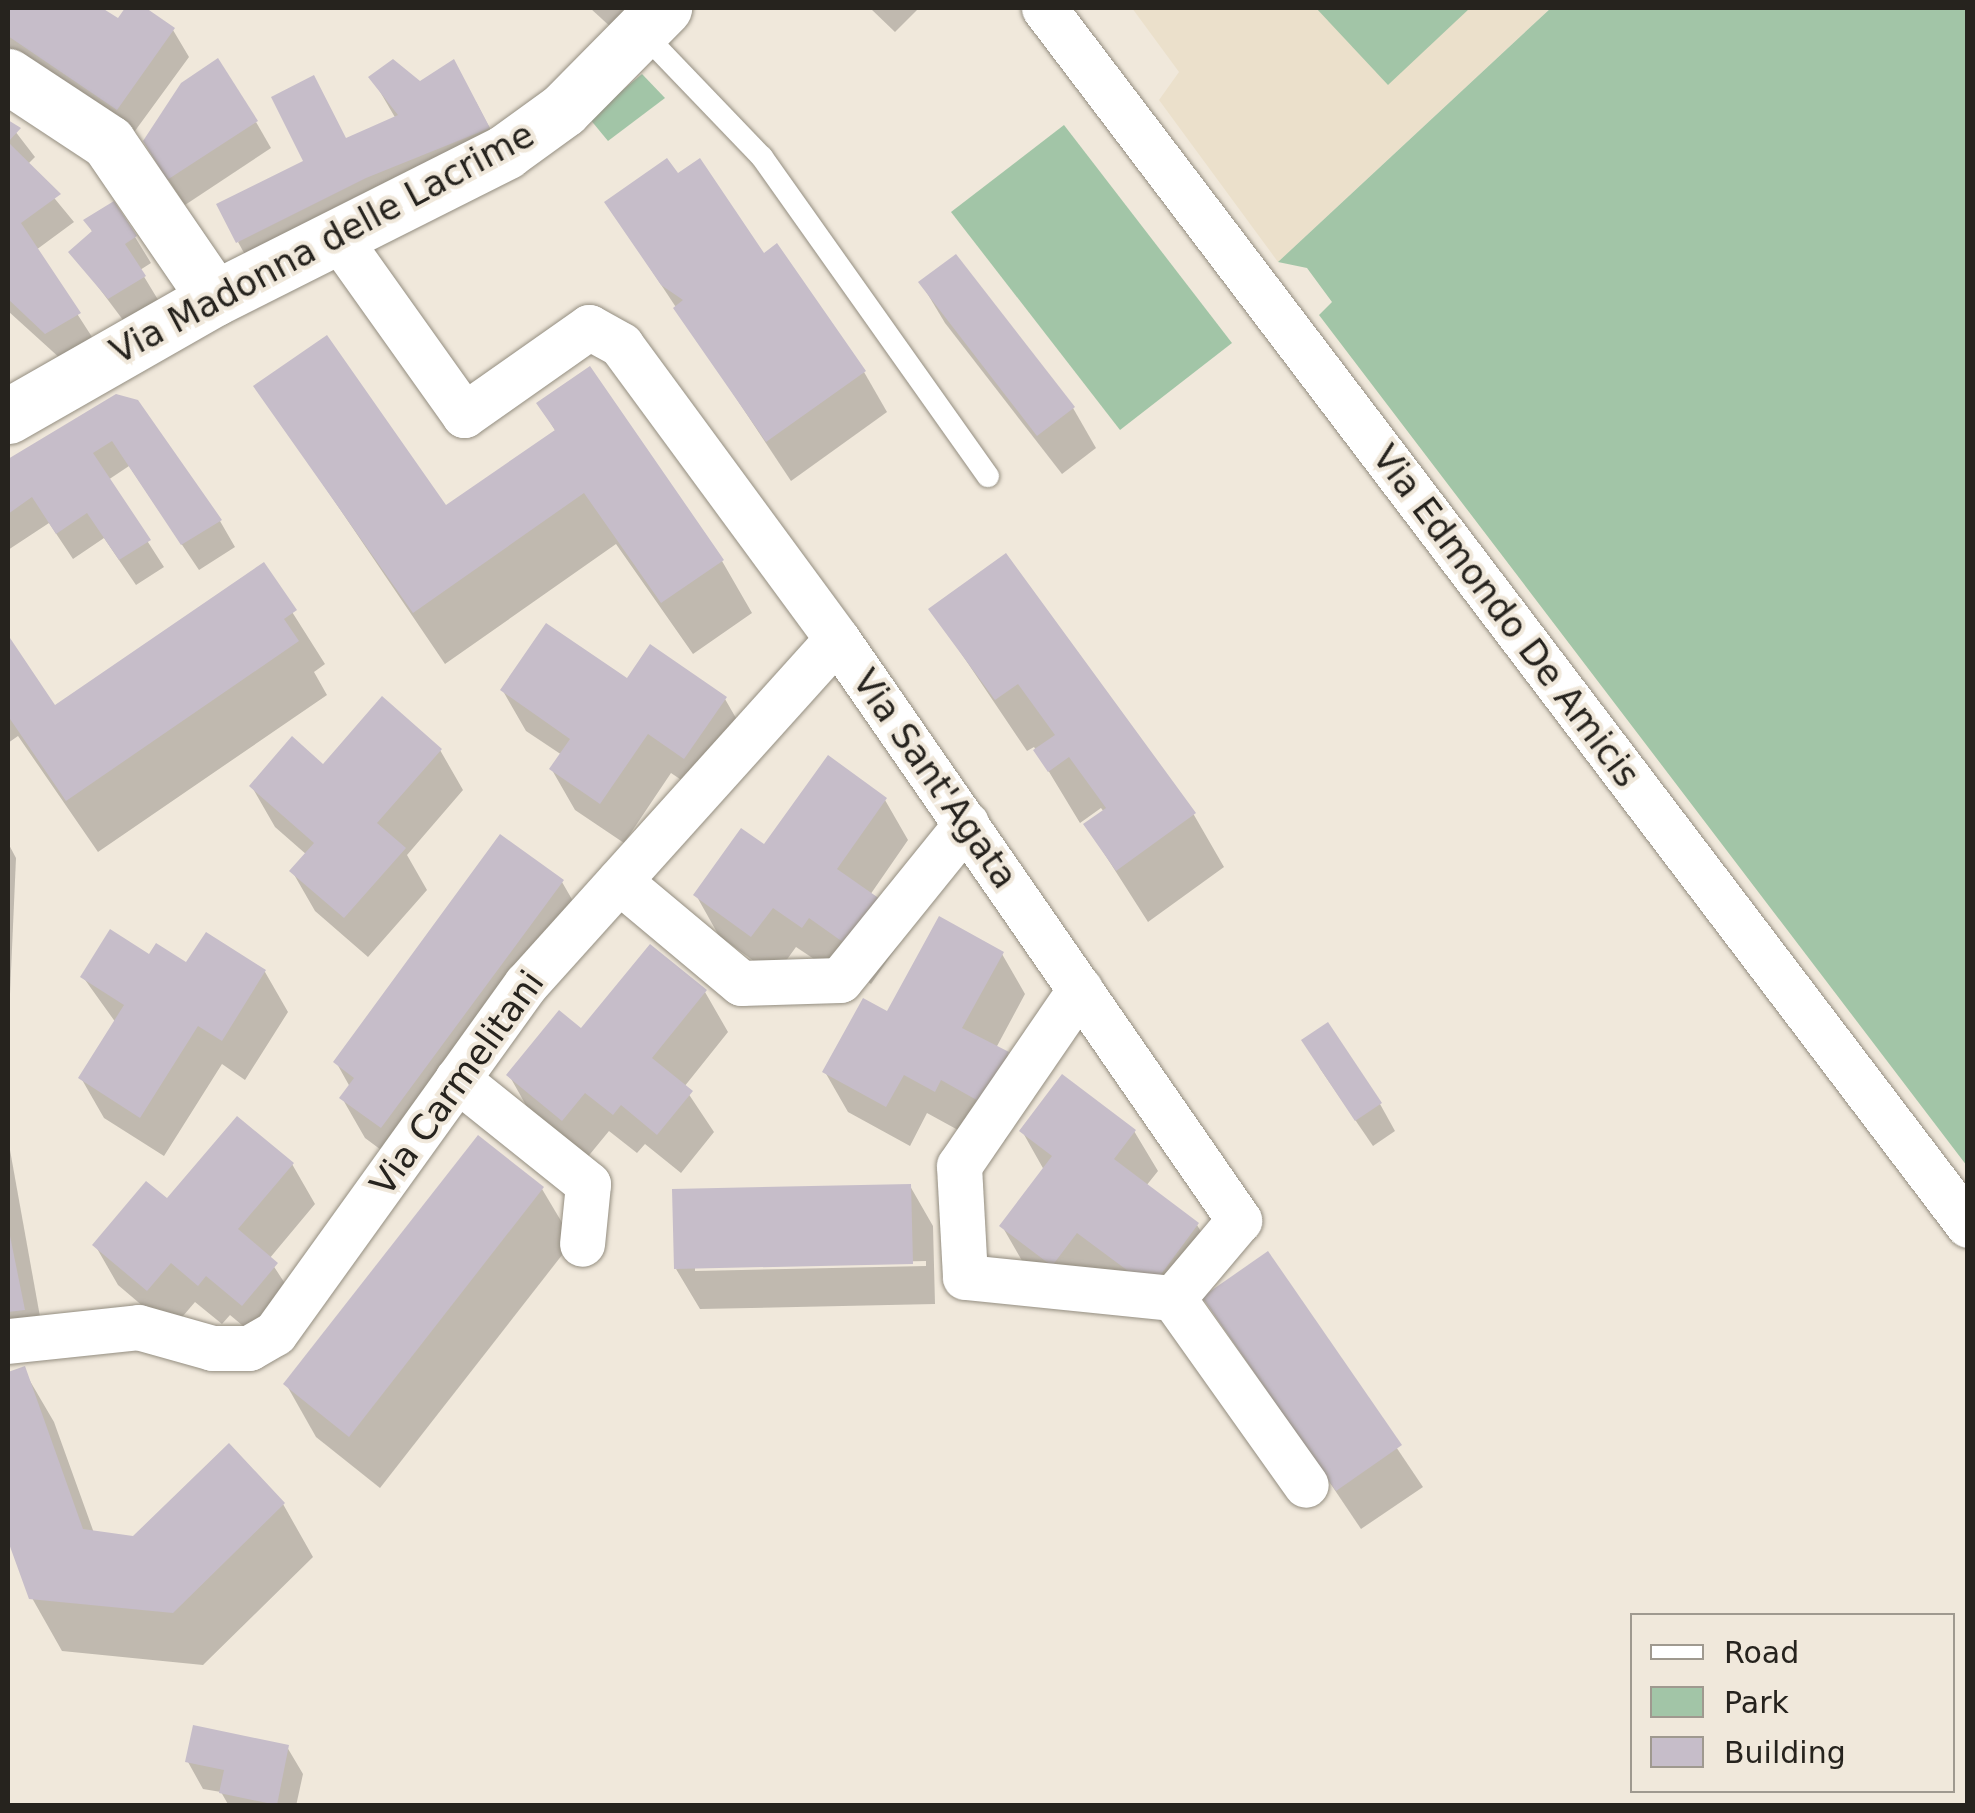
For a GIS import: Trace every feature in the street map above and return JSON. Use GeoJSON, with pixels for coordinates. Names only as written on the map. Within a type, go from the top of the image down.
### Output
{"type":"FeatureCollection","features":[{"type":"Feature","properties":{"kind":"main road","name":"Via Madonna delle Lacrime"},"geometry":{"type":"LineString","coordinates":[[8,416],[214,298],[339,239],[505,152],[562,110],[652,19]]}},
{"type":"Feature","properties":{"kind":"main road"},"geometry":{"type":"LineString","coordinates":[[8,76],[108,142],[214,298]]}},
{"type":"Feature","properties":{"kind":"street","name":"Via Edmondo De Amicis"},"geometry":{"type":"LineString","coordinates":[[1044,8],[1968,1226]]}},
{"type":"Feature","properties":{"kind":"street","name":"Via Sant'Agata"},"geometry":{"type":"LineString","coordinates":[[339,239],[464,415],[589,326],[621,346],[838,638],[1240,1220],[1173,1298]]}},
{"type":"Feature","properties":{"kind":"street","name":"Via Carmelitani"},"geometry":{"type":"LineString","coordinates":[[8,1342],[138,1327],[212,1348],[249,1348],[275,1334],[526,984],[838,638]]}},
{"type":"Feature","properties":{"kind":"street"},"geometry":{"type":"LineString","coordinates":[[618,881],[741,983],[840,980],[966,824]]}},
{"type":"Feature","properties":{"kind":"street"},"geometry":{"type":"LineString","coordinates":[[1080,989],[958,1166],[966,1277],[1173,1298],[1306,1485]]}},
{"type":"Feature","properties":{"kind":"street"},"geometry":{"type":"LineString","coordinates":[[457,1080],[588,1184],[582,1244]]}},
{"type":"Feature","properties":{"kind":"lane"},"geometry":{"type":"LineString","coordinates":[[652,19],[762,157],[988,476]]}},
{"type":"Feature","properties":{"kind":"shaded area"},"geometry":{"type":"Polygon","coordinates":[[[1132,8],[1551,8],[1278,262],[1159,100],[1179,72],[1132,8]]]}},
{"type":"Feature","properties":{"kind":"green space"},"geometry":{"type":"Polygon","coordinates":[[[1316,8],[1470,8],[1388,85],[1316,8]]]}},
{"type":"Feature","properties":{"kind":"green space"},"geometry":{"type":"Polygon","coordinates":[[[1551,8],[1967,8],[1967,1166],[1319,315],[1332,302],[1307,268],[1278,262],[1551,8]]]}},
{"type":"Feature","properties":{"kind":"green space"},"geometry":{"type":"Polygon","coordinates":[[[642,74],[665,98],[608,141],[589,118],[642,74]]]}},
{"type":"Feature","properties":{"kind":"green space"},"geometry":{"type":"Polygon","coordinates":[[[1064,125],[1232,343],[1120,430],[951,212],[1064,125]]]}},
{"type":"Feature","properties":{"kind":"building"},"geometry":{"type":"Polygon","coordinates":[[[8,8],[102,8],[118,18],[125,8],[146,8],[175,28],[117,110],[8,36],[8,8]]]}},
{"type":"Feature","properties":{"kind":"building"},"geometry":{"type":"Polygon","coordinates":[[[218,58],[258,121],[167,180],[143,141],[181,83],[218,58]]]}},
{"type":"Feature","properties":{"kind":"building"},"geometry":{"type":"Polygon","coordinates":[[[393,59],[420,81],[454,59],[490,128],[366,178],[236,243],[216,204],[303,161],[271,97],[314,75],[346,138],[398,115],[368,77],[393,59]]]}},
{"type":"Feature","properties":{"kind":"building"},"geometry":{"type":"Polygon","coordinates":[[[8,120],[21,128],[8,142],[8,120]]]}},
{"type":"Feature","properties":{"kind":"building"},"geometry":{"type":"Polygon","coordinates":[[[8,142],[61,194],[21,223],[81,313],[45,334],[8,299],[8,142]]]}},
{"type":"Feature","properties":{"kind":"building"},"geometry":{"type":"Polygon","coordinates":[[[667,158],[678,173],[700,158],[764,253],[777,243],[866,371],[766,442],[673,308],[683,300],[661,285],[604,202],[667,158]]]}},
{"type":"Feature","properties":{"kind":"building"},"geometry":{"type":"Polygon","coordinates":[[[114,201],[137,236],[125,244],[146,276],[108,299],[68,252],[92,231],[83,220],[114,201]]]}},
{"type":"Feature","properties":{"kind":"building"},"geometry":{"type":"Polygon","coordinates":[[[956,254],[1075,407],[1037,436],[918,282],[956,254]]]}},
{"type":"Feature","properties":{"kind":"building"},"geometry":{"type":"Polygon","coordinates":[[[327,335],[446,505],[555,430],[536,403],[590,366],[724,560],[661,603],[584,493],[413,613],[253,386],[327,335]]]}},
{"type":"Feature","properties":{"kind":"building"},"geometry":{"type":"Polygon","coordinates":[[[116,394],[138,400],[222,520],[181,545],[112,441],[93,453],[151,540],[119,560],[87,513],[56,534],[32,497],[8,514],[8,459],[116,394]]]}},
{"type":"Feature","properties":{"kind":"building"},"geometry":{"type":"Polygon","coordinates":[[[1006,553],[1196,813],[1116,871],[1083,824],[1106,808],[1069,757],[1048,772],[1033,750],[1055,735],[1018,684],[995,700],[928,609],[1006,553]]]}},
{"type":"Feature","properties":{"kind":"building"},"geometry":{"type":"Polygon","coordinates":[[[264,562],[297,610],[284,619],[299,641],[66,801],[8,716],[8,635],[55,705],[264,562]]]}},
{"type":"Feature","properties":{"kind":"building"},"geometry":{"type":"Polygon","coordinates":[[[546,623],[627,678],[650,644],[727,697],[684,759],[648,734],[600,804],[549,769],[570,739],[500,690],[546,623]]]}},
{"type":"Feature","properties":{"kind":"building"},"geometry":{"type":"Polygon","coordinates":[[[382,696],[442,749],[377,823],[406,848],[344,918],[289,871],[314,843],[249,786],[292,736],[323,764],[382,696]]]}},
{"type":"Feature","properties":{"kind":"building"},"geometry":{"type":"Polygon","coordinates":[[[828,755],[887,798],[837,869],[880,899],[847,945],[809,918],[802,928],[773,908],[751,937],[693,895],[741,828],[764,844],[828,755]]]}},
{"type":"Feature","properties":{"kind":"building"},"geometry":{"type":"Polygon","coordinates":[[[500,834],[564,880],[381,1128],[339,1098],[354,1078],[333,1062],[500,834]]]}},
{"type":"Feature","properties":{"kind":"building"},"geometry":{"type":"Polygon","coordinates":[[[939,916],[1004,952],[962,1028],[1009,1052],[982,1103],[941,1080],[935,1092],[904,1075],[886,1107],[822,1072],[863,998],[887,1011],[939,916]]]}},
{"type":"Feature","properties":{"kind":"building"},"geometry":{"type":"Polygon","coordinates":[[[110,929],[149,954],[156,943],[186,962],[206,932],[266,970],[222,1041],[198,1026],[140,1118],[78,1078],[124,1005],[80,977],[110,929]]]}},
{"type":"Feature","properties":{"kind":"building"},"geometry":{"type":"Polygon","coordinates":[[[650,944],[707,990],[652,1058],[693,1091],[657,1135],[621,1105],[613,1115],[585,1093],[562,1121],[506,1075],[559,1010],[581,1028],[650,944]]]}},
{"type":"Feature","properties":{"kind":"building"},"geometry":{"type":"Polygon","coordinates":[[[1328,1022],[1382,1103],[1355,1121],[1301,1040],[1328,1022]]]}},
{"type":"Feature","properties":{"kind":"building"},"geometry":{"type":"Polygon","coordinates":[[[1062,1074],[1136,1130],[1114,1159],[1199,1223],[1151,1288],[1077,1233],[1052,1266],[999,1226],[1052,1156],[1019,1131],[1062,1074]]]}},
{"type":"Feature","properties":{"kind":"building"},"geometry":{"type":"Polygon","coordinates":[[[237,1116],[294,1163],[238,1229],[278,1263],[242,1306],[206,1276],[198,1286],[171,1263],[147,1291],[92,1245],[146,1181],[167,1198],[237,1116]]]}},
{"type":"Feature","properties":{"kind":"building"},"geometry":{"type":"Polygon","coordinates":[[[478,1135],[544,1187],[349,1437],[283,1384],[478,1135]]]}},
{"type":"Feature","properties":{"kind":"building"},"geometry":{"type":"Polygon","coordinates":[[[911,1184],[913,1264],[674,1269],[672,1189],[911,1184]]]}},
{"type":"Feature","properties":{"kind":"building"},"geometry":{"type":"Polygon","coordinates":[[[8,1226],[25,1310],[8,1312],[8,1226]]]}},
{"type":"Feature","properties":{"kind":"building"},"geometry":{"type":"Polygon","coordinates":[[[1268,1251],[1402,1445],[1336,1491],[1202,1297],[1268,1251]]]}},
{"type":"Feature","properties":{"kind":"building"},"geometry":{"type":"Polygon","coordinates":[[[25,1366],[83,1529],[133,1536],[229,1443],[285,1503],[173,1613],[29,1599],[8,1541],[8,1372],[25,1366]]]}},
{"type":"Feature","properties":{"kind":"building"},"geometry":{"type":"Polygon","coordinates":[[[193,1725],[289,1745],[277,1805],[219,1793],[224,1770],[185,1762],[193,1725]]]}}]}
